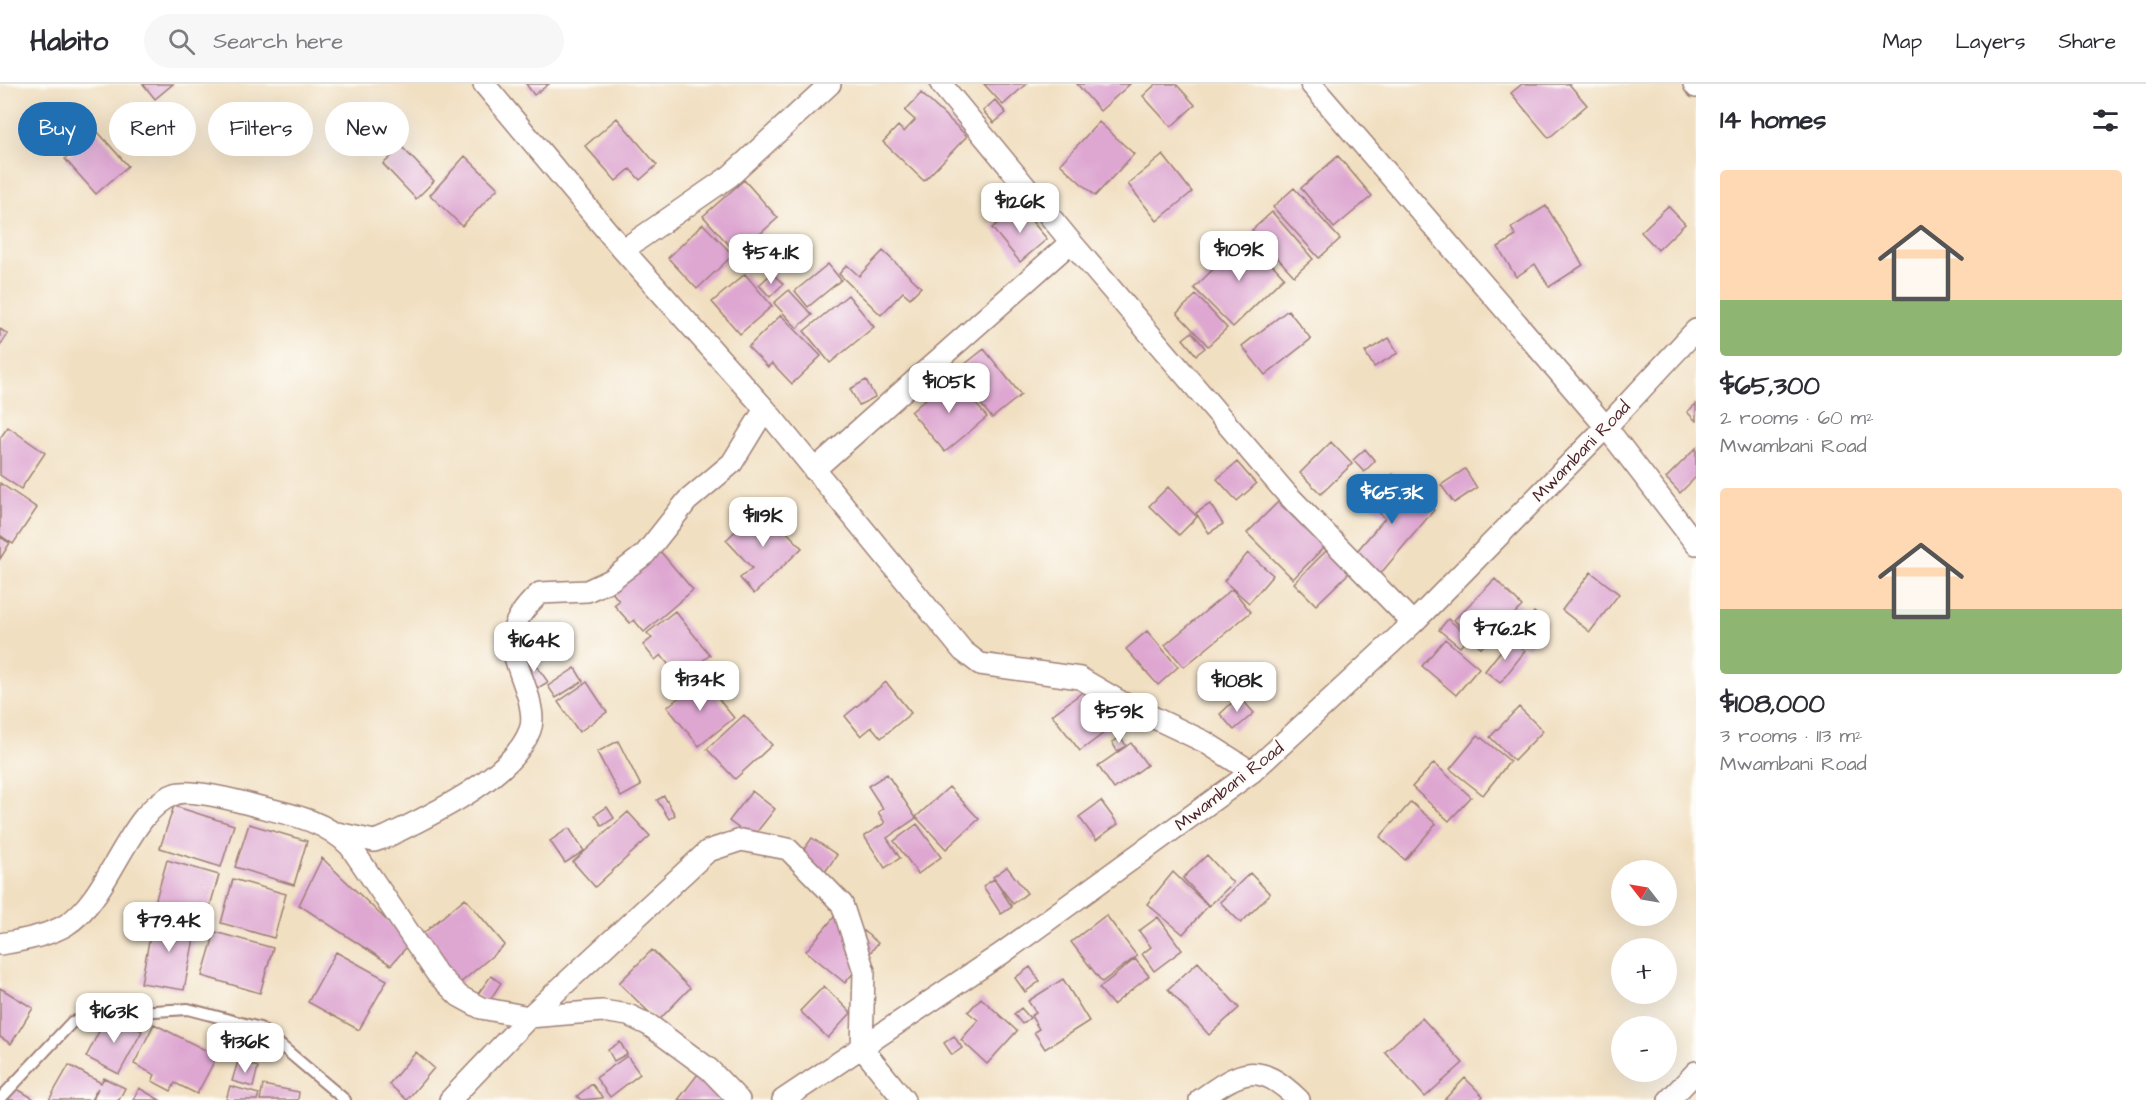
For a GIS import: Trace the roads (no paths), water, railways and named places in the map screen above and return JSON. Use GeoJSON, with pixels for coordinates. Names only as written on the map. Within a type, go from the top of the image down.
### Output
{"type":"FeatureCollection","features":[{"type":"Feature","properties":{"kind":"street"},"geometry":{"type":"LineString","coordinates":[[484,84],[623,250],[765,409],[963,651],[980,664],[1080,678],[1121,702],[1205,742],[1252,772]]}},
{"type":"Feature","properties":{"kind":"street"},"geometry":{"type":"LineString","coordinates":[[623,250],[730,176],[830,84]]}},
{"type":"Feature","properties":{"kind":"street"},"geometry":{"type":"LineString","coordinates":[[941,84],[1071,242],[1286,493],[1413,623]]}},
{"type":"Feature","properties":{"kind":"street"},"geometry":{"type":"LineString","coordinates":[[1311,84],[1606,427],[1696,544]]}},
{"type":"Feature","properties":{"kind":"street"},"geometry":{"type":"LineString","coordinates":[[814,470],[1071,242]]}},
{"type":"Feature","properties":{"kind":"street","name":"Mwambani Road"},"geometry":{"type":"LineString","coordinates":[[783,1100],[1001,954],[1252,772],[1413,623],[1606,427],[1696,330]]}},
{"type":"Feature","properties":{"kind":"street"},"geometry":{"type":"LineString","coordinates":[[0,945],[66,925],[99,892],[154,805],[177,793],[222,797],[309,820],[336,832],[374,841],[386,837],[491,779],[519,749],[531,729],[532,711],[512,646],[512,630],[522,609],[540,593],[588,591],[611,580],[645,554],[687,501],[732,463],[765,409]]}},
{"type":"Feature","properties":{"kind":"street"},"geometry":{"type":"LineString","coordinates":[[336,832],[350,846],[448,986],[481,1008],[529,1017],[602,1011],[628,1015],[649,1025],[709,1069],[739,1100]]}},
{"type":"Feature","properties":{"kind":"street"},"geometry":{"type":"LineString","coordinates":[[450,1100],[529,1017],[708,851],[741,840],[788,849],[842,904],[864,971],[862,1048],[904,1100]]}},
{"type":"Feature","properties":{"kind":"street"},"geometry":{"type":"LineString","coordinates":[[1669,1100],[1696,1072]]}},
{"type":"Feature","properties":{"kind":"street"},"geometry":{"type":"LineString","coordinates":[[1200,1100],[1233,1076],[1261,1074],[1283,1084],[1299,1100]]}},
{"type":"Feature","properties":{"kind":"lane"},"geometry":{"type":"LineString","coordinates":[[0,1099],[72,1022],[121,1013],[188,1009],[260,1028],[345,1100]]}}]}
